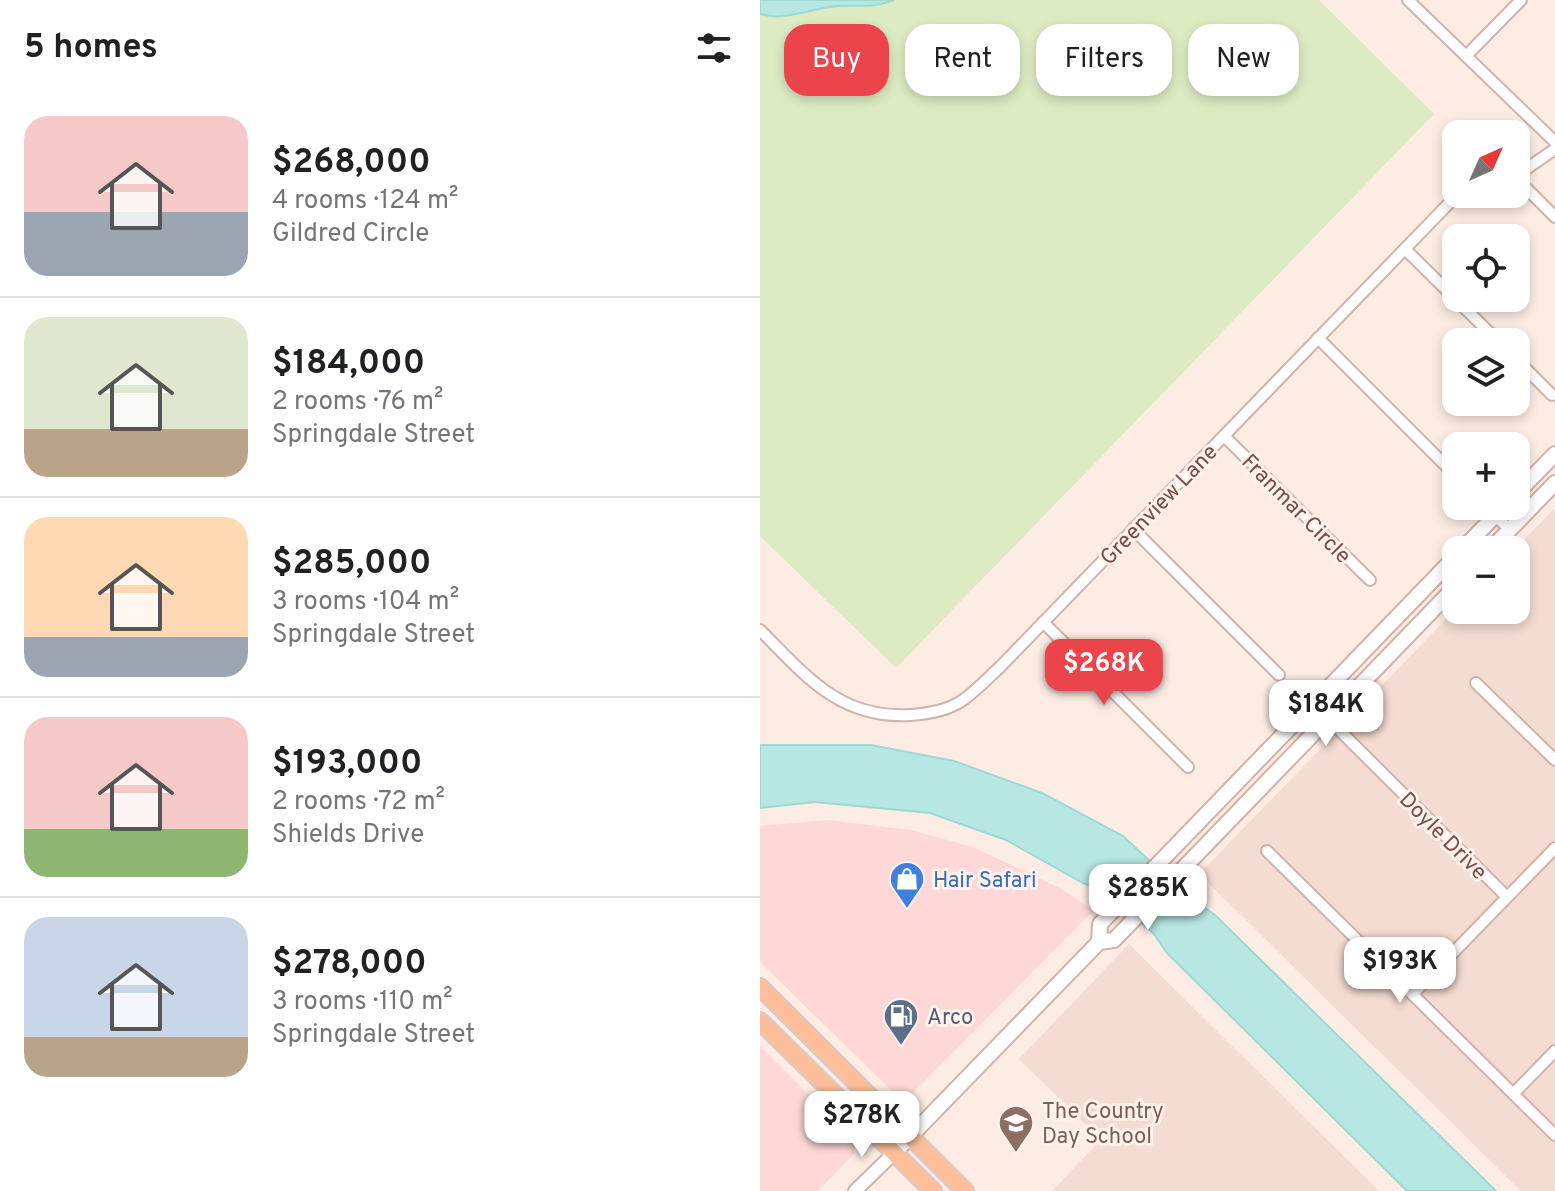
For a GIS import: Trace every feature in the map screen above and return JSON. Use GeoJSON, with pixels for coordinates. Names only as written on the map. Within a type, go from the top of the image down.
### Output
{"type":"FeatureCollection","features":[{"type":"Feature","properties":{"kind":"main road"},"geometry":{"type":"LineString","coordinates":[[1530,480],[1555,454]]}},
{"type":"Feature","properties":{"kind":"main road"},"geometry":{"type":"LineString","coordinates":[[1504,536],[1555,483]]}},
{"type":"Feature","properties":{"kind":"main road"},"geometry":{"type":"LineString","coordinates":[[1473,536],[1486,520]]}},
{"type":"Feature","properties":{"kind":"main road"},"geometry":{"type":"LineString","coordinates":[[1099,942],[1100,924],[1442,570]]}},
{"type":"Feature","properties":{"kind":"main road"},"geometry":{"type":"LineString","coordinates":[[894,1153],[1099,942],[1114,940],[1442,601]]}},
{"type":"Feature","properties":{"kind":"main road"},"geometry":{"type":"LineString","coordinates":[[760,987],[965,1191]]}},
{"type":"Feature","properties":{"kind":"main road"},"geometry":{"type":"LineString","coordinates":[[760,1021],[933,1191]]}},
{"type":"Feature","properties":{"kind":"street"},"geometry":{"type":"LineString","coordinates":[[1408,0],[1555,142]]}},
{"type":"Feature","properties":{"kind":"street"},"geometry":{"type":"LineString","coordinates":[[1466,56],[1521,0]]}},
{"type":"Feature","properties":{"kind":"street"},"geometry":{"type":"LineString","coordinates":[[1530,167],[1555,149]]}},
{"type":"Feature","properties":{"kind":"street"},"geometry":{"type":"LineString","coordinates":[[1530,191],[1555,217]]}},
{"type":"Feature","properties":{"kind":"street","name":"Greenview Lane"},"geometry":{"type":"LineString","coordinates":[[760,630],[818,688],[854,708],[890,716],[924,714],[961,702],[1000,667],[1445,208]]}},
{"type":"Feature","properties":{"kind":"street"},"geometry":{"type":"LineString","coordinates":[[1405,249],[1485,328]]}},
{"type":"Feature","properties":{"kind":"street"},"geometry":{"type":"LineString","coordinates":[[1318,338],[1442,462]]}},
{"type":"Feature","properties":{"kind":"street"},"geometry":{"type":"LineString","coordinates":[[1530,373],[1552,395]]}},
{"type":"Feature","properties":{"kind":"street","name":"Franmar Circle"},"geometry":{"type":"LineString","coordinates":[[1224,436],[1370,580]]}},
{"type":"Feature","properties":{"kind":"street"},"geometry":{"type":"LineString","coordinates":[[1503,520],[1510,530]]}},
{"type":"Feature","properties":{"kind":"street"},"geometry":{"type":"LineString","coordinates":[[1133,529],[1279,675]]}},
{"type":"Feature","properties":{"kind":"street"},"geometry":{"type":"LineString","coordinates":[[1043,622],[1188,767]]}},
{"type":"Feature","properties":{"kind":"street"},"geometry":{"type":"LineString","coordinates":[[1476,683],[1555,760]]}},
{"type":"Feature","properties":{"kind":"street","name":"Doyle Drive"},"geometry":{"type":"LineString","coordinates":[[1313,704],[1507,897]]}},
{"type":"Feature","properties":{"kind":"street"},"geometry":{"type":"LineString","coordinates":[[1413,994],[1555,848]]}},
{"type":"Feature","properties":{"kind":"street"},"geometry":{"type":"LineString","coordinates":[[1267,851],[1555,1135]]}},
{"type":"Feature","properties":{"kind":"street"},"geometry":{"type":"LineString","coordinates":[[1513,1094],[1555,1051]]}},
{"type":"Feature","properties":{"kind":"street"},"geometry":{"type":"LineString","coordinates":[[855,1191],[894,1153]]}},
{"type":"Feature","properties":{"kind":"shaded area"},"geometry":{"type":"Polygon","coordinates":[[[1555,508],[1555,1191],[1521,1191],[1199,874],[1442,623],[1530,624],[1528,536],[1555,508]]]}},
{"type":"Feature","properties":{"kind":"shaded area"},"geometry":{"type":"Polygon","coordinates":[[[828,820],[911,830],[973,847],[1064,890],[1093,911],[912,1094],[895,1094],[760,962],[760,826],[828,820]]]}},
{"type":"Feature","properties":{"kind":"shaded area"},"geometry":{"type":"Polygon","coordinates":[[[1129,944],[1379,1191],[1052,1191],[1101,1140],[1019,1059],[1129,944]]]}},
{"type":"Feature","properties":{"kind":"shaded area"},"geometry":{"type":"Polygon","coordinates":[[[760,1046],[854,1139],[854,1154],[818,1191],[760,1191],[760,1046]]]}},
{"type":"Feature","properties":{"kind":"green space"},"geometry":{"type":"Polygon","coordinates":[[[760,0],[1319,0],[1434,114],[896,668],[760,536],[760,0]]]}},
{"type":"Feature","properties":{"kind":"water"},"geometry":{"type":"Polygon","coordinates":[[[760,0],[894,0],[877,5],[830,7],[769,16],[760,14],[760,0]]]}},
{"type":"Feature","properties":{"kind":"water"},"geometry":{"type":"Polygon","coordinates":[[[760,745],[871,745],[954,761],[1042,793],[1123,836],[1186,895],[1215,915],[1496,1191],[1407,1191],[1167,953],[1154,934],[1106,892],[1083,883],[1006,840],[930,813],[815,802],[760,808],[760,745]]]}},
{"type":"Feature","properties":{"kind":"place","name":"Hair Safari"},"geometry":{"type":"Point","coordinates":[907,910]}},
{"type":"Feature","properties":{"kind":"place","name":"Arco"},"geometry":{"type":"Point","coordinates":[901,1047]}},
{"type":"Feature","properties":{"kind":"place","name":"The Country Day School"},"geometry":{"type":"Point","coordinates":[1016,1154]}}]}
